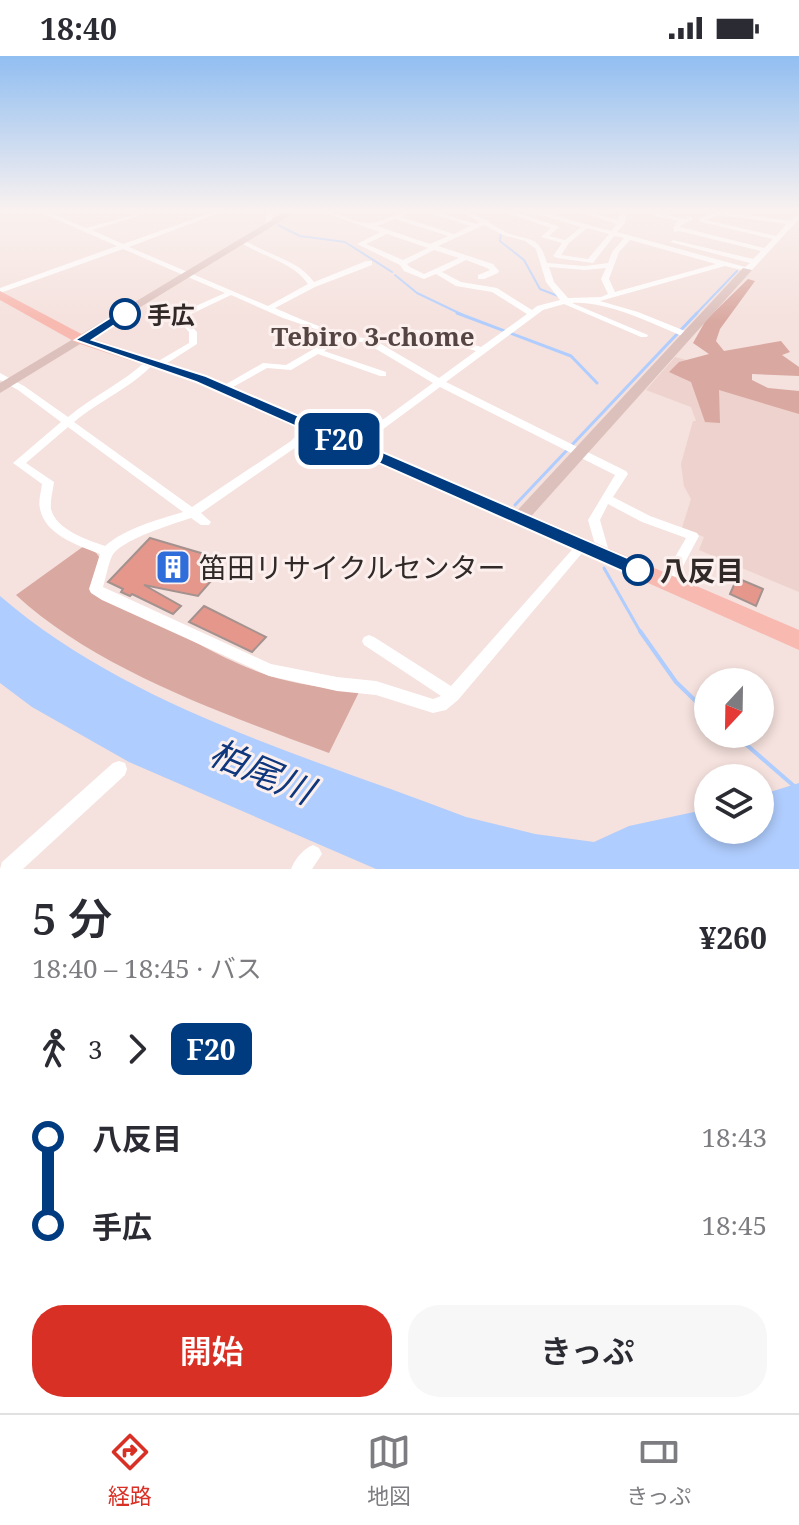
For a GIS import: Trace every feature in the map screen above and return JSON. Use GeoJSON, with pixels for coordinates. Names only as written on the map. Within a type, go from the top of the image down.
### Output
{"type":"FeatureCollection","features":[{"type":"Feature","properties":{"kind":"main road"},"geometry":{"type":"LineString","coordinates":[[0,293],[82,340],[224,389],[799,640]]}},
{"type":"Feature","properties":{"kind":"street"},"geometry":{"type":"LineString","coordinates":[[0,293],[121,248]]}},
{"type":"Feature","properties":{"kind":"street"},"geometry":{"type":"LineString","coordinates":[[130,248],[270,308],[343,336],[369,341],[438,382],[622,474],[594,520],[604,555]]}},
{"type":"Feature","properties":{"kind":"street"},"geometry":{"type":"LineString","coordinates":[[205,522],[67,422],[4,382],[82,340],[231,248]]}},
{"type":"Feature","properties":{"kind":"street"},"geometry":{"type":"LineString","coordinates":[[251,248],[290,265],[309,279],[312,285]]}},
{"type":"Feature","properties":{"kind":"street"},"geometry":{"type":"LineString","coordinates":[[369,248],[403,263],[407,269],[424,277],[465,258]]}},
{"type":"Feature","properties":{"kind":"street"},"geometry":{"type":"LineString","coordinates":[[403,263],[431,248]]}},
{"type":"Feature","properties":{"kind":"street"},"geometry":{"type":"LineString","coordinates":[[436,248],[490,266],[495,271],[481,277]]}},
{"type":"Feature","properties":{"kind":"street"},"geometry":{"type":"LineString","coordinates":[[539,248],[550,282],[564,301],[644,335]]}},
{"type":"Feature","properties":{"kind":"street"},"geometry":{"type":"LineString","coordinates":[[562,248],[557,256],[590,261],[597,248]]}},
{"type":"Feature","properties":{"kind":"street"},"geometry":{"type":"LineString","coordinates":[[613,296],[605,279],[609,265],[621,248]]}},
{"type":"Feature","properties":{"kind":"street"},"geometry":{"type":"LineString","coordinates":[[659,248],[724,264],[751,266]]}},
{"type":"Feature","properties":{"kind":"street"},"geometry":{"type":"LineString","coordinates":[[692,248],[751,266]]}},
{"type":"Feature","properties":{"kind":"street"},"geometry":{"type":"LineString","coordinates":[[520,518],[578,451],[766,250],[758,248]]}},
{"type":"Feature","properties":{"kind":"street"},"geometry":{"type":"LineString","coordinates":[[270,308],[312,285],[369,263]]}},
{"type":"Feature","properties":{"kind":"street"},"geometry":{"type":"LineString","coordinates":[[355,445],[531,313],[564,301],[590,301],[613,296],[724,264]]}},
{"type":"Feature","properties":{"kind":"street"},"geometry":{"type":"LineString","coordinates":[[545,265],[585,268],[609,265]]}},
{"type":"Feature","properties":{"kind":"street"},"geometry":{"type":"LineString","coordinates":[[437,272],[459,284],[494,290],[531,313]]}},
{"type":"Feature","properties":{"kind":"street"},"geometry":{"type":"LineString","coordinates":[[107,552],[77,541],[48,517],[45,503],[48,482],[20,466],[20,460],[67,422],[154,364],[193,344],[193,332],[181,318],[185,313],[232,292]]}},
{"type":"Feature","properties":{"kind":"street"},"geometry":{"type":"LineString","coordinates":[[590,301],[635,314],[687,335]]}},
{"type":"Feature","properties":{"kind":"street"},"geometry":{"type":"LineString","coordinates":[[369,341],[390,332],[413,331],[481,350]]}},
{"type":"Feature","properties":{"kind":"street"},"geometry":{"type":"LineString","coordinates":[[224,389],[266,365],[288,368],[343,336]]}},
{"type":"Feature","properties":{"kind":"street"},"geometry":{"type":"LineString","coordinates":[[317,351],[383,374]]}},
{"type":"Feature","properties":{"kind":"street"},"geometry":{"type":"LineString","coordinates":[[311,427],[295,443],[192,513],[152,526],[107,552],[96,589],[269,670],[337,684],[376,688],[433,706],[441,705],[453,695],[582,546]]}},
{"type":"Feature","properties":{"kind":"street"},"geometry":{"type":"LineString","coordinates":[[606,498],[646,519],[693,536],[667,583]]}},
{"type":"Feature","properties":{"kind":"street"},"geometry":{"type":"LineString","coordinates":[[369,641],[453,695]]}},
{"type":"Feature","properties":{"kind":"street"},"geometry":{"type":"LineString","coordinates":[[9,869],[119,769]]}},
{"type":"Feature","properties":{"kind":"street"},"geometry":{"type":"LineString","coordinates":[[300,869],[313,854]]}},
{"type":"Feature","properties":{"kind":"shaded area"},"geometry":{"type":"Polygon","coordinates":[[[748,279],[755,281],[720,329],[716,341],[724,351],[781,341],[790,352],[782,355],[799,367],[799,376],[752,374],[752,380],[768,388],[799,391],[799,414],[719,390],[720,423],[705,422],[691,382],[669,372],[679,362],[709,354],[693,343],[706,320],[748,279]]]}},
{"type":"Feature","properties":{"kind":"shaded area"},"geometry":{"type":"Polygon","coordinates":[[[675,357],[703,364],[799,413],[799,592],[699,550],[704,537],[682,528],[691,499],[684,486],[681,464],[693,421],[696,421],[691,407],[646,390],[675,357]]]}},
{"type":"Feature","properties":{"kind":"shaded area"},"geometry":{"type":"Polygon","coordinates":[[[84,546],[94,550],[100,558],[92,582],[201,645],[246,667],[278,678],[359,692],[329,753],[206,706],[124,668],[49,622],[16,595],[84,546]]]}},
{"type":"Feature","properties":{"kind":"water","name":"柏尾川"},"geometry":{"type":"Polygon","coordinates":[[[0,596],[50,635],[105,669],[222,726],[466,817],[535,834],[594,842],[629,826],[694,812],[694,844],[774,844],[774,791],[799,783],[799,869],[376,869],[129,762],[32,707],[0,683],[0,596]]]}},
{"type":"Feature","properties":{"kind":"building","name":"笛田リサイクルセンター"},"geometry":{"type":"Polygon","coordinates":[[[150,538],[211,556],[225,565],[198,596],[144,585],[181,606],[173,614],[132,594],[121,592],[123,589],[108,582],[150,538]]]}},
{"type":"Feature","properties":{"kind":"building"},"geometry":{"type":"Polygon","coordinates":[[[737,578],[763,589],[756,606],[730,594],[737,578]]]}},
{"type":"Feature","properties":{"kind":"building"},"geometry":{"type":"Polygon","coordinates":[[[204,606],[266,637],[252,652],[189,622],[204,606]]]}},
{"type":"Feature","properties":{"kind":"waterway"},"geometry":{"type":"LineString","coordinates":[[354,248],[392,272]]}},
{"type":"Feature","properties":{"kind":"waterway"},"geometry":{"type":"LineString","coordinates":[[509,248],[524,260],[540,289],[558,296]]}},
{"type":"Feature","properties":{"kind":"waterway"},"geometry":{"type":"LineString","coordinates":[[695,315],[737,271]]}},
{"type":"Feature","properties":{"kind":"waterway"},"geometry":{"type":"LineString","coordinates":[[395,275],[417,293],[463,315]]}},
{"type":"Feature","properties":{"kind":"waterway"},"geometry":{"type":"LineString","coordinates":[[457,313],[571,356],[597,383]]}},
{"type":"Feature","properties":{"kind":"waterway"},"geometry":{"type":"LineString","coordinates":[[515,505],[697,313]]}},
{"type":"Feature","properties":{"kind":"waterway"},"geometry":{"type":"LineString","coordinates":[[604,568],[641,633]]}},
{"type":"Feature","properties":{"kind":"waterway"},"geometry":{"type":"LineString","coordinates":[[640,631],[676,682],[694,699]]}},
{"type":"Feature","properties":{"kind":"waterway"},"geometry":{"type":"LineString","coordinates":[[750,748],[794,786]]}},
{"type":"Feature","properties":{"kind":"bus line","name":"F20"},"geometry":{"type":"LineString","coordinates":[[125,314],[82,340],[201,379],[638,570]]}},
{"type":"Feature","properties":{"kind":"place","name":"手広"},"geometry":{"type":"Point","coordinates":[125,314]}},
{"type":"Feature","properties":{"kind":"place","name":"笛田リサイクルセンター"},"geometry":{"type":"Point","coordinates":[173,567]}},
{"type":"Feature","properties":{"kind":"place","name":"八反目"},"geometry":{"type":"Point","coordinates":[638,570]}},
{"type":"Feature","properties":{"kind":"district","name":"Tebiro 3-chome"},"geometry":{"type":"Point","coordinates":[373,336]}}]}
